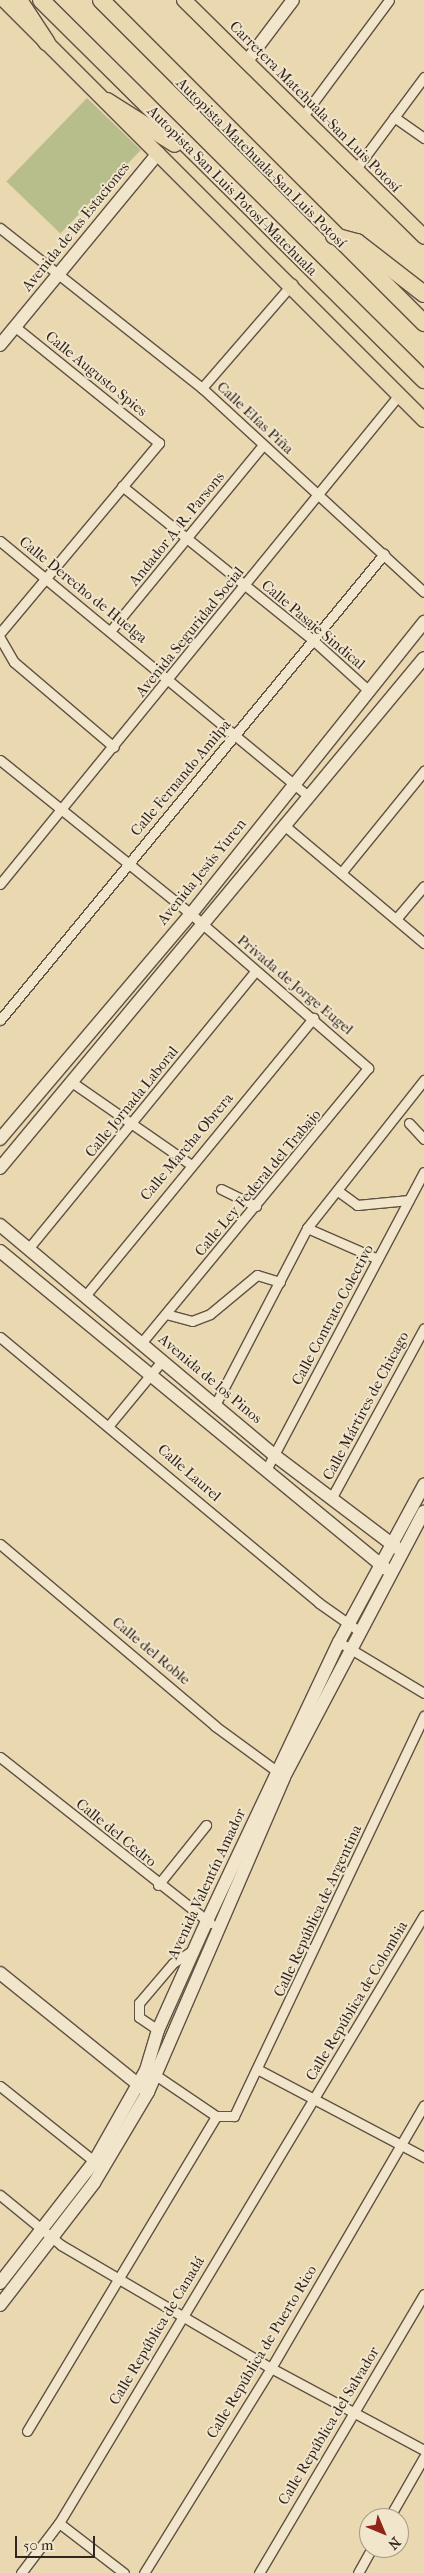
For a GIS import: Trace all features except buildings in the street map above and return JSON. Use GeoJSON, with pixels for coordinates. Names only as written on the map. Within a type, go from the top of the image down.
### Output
{"type":"FeatureCollection","features":[{"type":"Feature","properties":{"kind":"highway"},"geometry":{"type":"LineString","coordinates":[[19,0],[47,43]]}},
{"type":"Feature","properties":{"kind":"highway","name":"Autopista San Luis Potosí-Matehuala"},"geometry":{"type":"LineString","coordinates":[[41,0],[424,380]]}},
{"type":"Feature","properties":{"kind":"highway","name":"Autopista Matehuala-San Luis Potosí"},"geometry":{"type":"LineString","coordinates":[[101,0],[334,236],[424,323]]}},
{"type":"Feature","properties":{"kind":"highway"},"geometry":{"type":"LineString","coordinates":[[116,0],[140,39]]}},
{"type":"Feature","properties":{"kind":"highway"},"geometry":{"type":"LineString","coordinates":[[108,101],[212,170]]}},
{"type":"Feature","properties":{"kind":"highway"},"geometry":{"type":"LineString","coordinates":[[334,236],[357,242],[424,294]]}},
{"type":"Feature","properties":{"kind":"main road"},"geometry":{"type":"LineString","coordinates":[[4,0],[292,284],[398,396],[424,420]]}},
{"type":"Feature","properties":{"kind":"main road","name":"Carretera Matehuala-San Luis Potosí"},"geometry":{"type":"LineString","coordinates":[[184,0],[424,237]]}},
{"type":"Feature","properties":{"kind":"main road"},"geometry":{"type":"LineString","coordinates":[[247,61],[293,0]]}},
{"type":"Feature","properties":{"kind":"main road","name":"Avenida de las Estaciones"},"geometry":{"type":"LineString","coordinates":[[0,345],[158,152]]}},
{"type":"Feature","properties":{"kind":"main road","name":"Avenida Jesús Yuren"},"geometry":{"type":"LineString","coordinates":[[0,1139],[191,914],[424,622]]}},
{"type":"Feature","properties":{"kind":"main road"},"geometry":{"type":"LineString","coordinates":[[0,1168],[73,1083],[424,658]]}},
{"type":"Feature","properties":{"kind":"main road","name":"Avenida de los Pinos"},"geometry":{"type":"LineString","coordinates":[[0,1225],[274,1455],[403,1552]]}},
{"type":"Feature","properties":{"kind":"main road"},"geometry":{"type":"LineString","coordinates":[[0,1251],[380,1565],[392,1572]]}},
{"type":"Feature","properties":{"kind":"main road","name":"Avenida Valentín Amador"},"geometry":{"type":"LineString","coordinates":[[354,1627],[380,1565],[424,1485]]}},
{"type":"Feature","properties":{"kind":"main road","name":"Avenida Valentín Amador"},"geometry":{"type":"LineString","coordinates":[[3,2287],[53,2239],[99,2165],[152,2072],[212,1924],[281,1774],[344,1645],[354,1627],[392,1572],[424,1512]]}},
{"type":"Feature","properties":{"kind":"main road","name":"Avenida Valentín Amador"},"geometry":{"type":"LineString","coordinates":[[152,2072],[158,2030],[196,1948],[212,1924]]}},
{"type":"Feature","properties":{"kind":"main road"},"geometry":{"type":"LineString","coordinates":[[0,1973],[143,2088]]}},
{"type":"Feature","properties":{"kind":"main road","name":"Avenida Valentín Amador"},"geometry":{"type":"LineString","coordinates":[[0,2305],[3,2287],[42,2230],[99,2165]]}},
{"type":"Feature","properties":{"kind":"street"},"geometry":{"type":"LineString","coordinates":[[303,116],[390,0]]}},
{"type":"Feature","properties":{"kind":"street"},"geometry":{"type":"LineString","coordinates":[[355,170],[424,77]]}},
{"type":"Feature","properties":{"kind":"street"},"geometry":{"type":"LineString","coordinates":[[394,117],[424,138]]}},
{"type":"Feature","properties":{"kind":"street","name":"Calle Elías Piña"},"geometry":{"type":"LineString","coordinates":[[0,228],[202,388],[424,592]]}},
{"type":"Feature","properties":{"kind":"street"},"geometry":{"type":"LineString","coordinates":[[202,388],[292,284]]}},
{"type":"Feature","properties":{"kind":"street","name":"Calle Augusto Spies"},"geometry":{"type":"LineString","coordinates":[[15,327],[158,443],[122,486]]}},
{"type":"Feature","properties":{"kind":"street","name":"Avenida Seguridad Social"},"geometry":{"type":"LineString","coordinates":[[0,884],[171,679],[398,396]]}},
{"type":"Feature","properties":{"kind":"street","name":"Andador A. R. Parsons"},"geometry":{"type":"LineString","coordinates":[[111,630],[263,446]]}},
{"type":"Feature","properties":{"kind":"street"},"geometry":{"type":"LineString","coordinates":[[0,633],[122,486]]}},
{"type":"Feature","properties":{"kind":"street","name":"Calle Pasaje Sindical"},"geometry":{"type":"LineString","coordinates":[[122,486],[314,640],[368,690]]}},
{"type":"Feature","properties":{"kind":"street","name":"Calle Derecho de Huelga"},"geometry":{"type":"LineString","coordinates":[[0,541],[237,733],[309,797]]}},
{"type":"Feature","properties":{"kind":"street","name":"Calle Fernando Amilpa"},"geometry":{"type":"LineString","coordinates":[[0,1020],[384,554]]}},
{"type":"Feature","properties":{"kind":"street"},"geometry":{"type":"LineString","coordinates":[[0,638],[14,662],[114,747]]}},
{"type":"Feature","properties":{"kind":"street","name":"Privada de Jorge Eugel"},"geometry":{"type":"LineString","coordinates":[[0,760],[191,914],[256,972],[313,1018],[368,1068]]}},
{"type":"Feature","properties":{"kind":"street"},"geometry":{"type":"LineString","coordinates":[[341,873],[424,771]]}},
{"type":"Feature","properties":{"kind":"street"},"geometry":{"type":"LineString","coordinates":[[286,826],[424,943]]}},
{"type":"Feature","properties":{"kind":"street"},"geometry":{"type":"LineString","coordinates":[[396,919],[424,886]]}},
{"type":"Feature","properties":{"kind":"street","name":"Calle Jornada Laboral"},"geometry":{"type":"LineString","coordinates":[[28,1249],[256,972]]}},
{"type":"Feature","properties":{"kind":"street","name":"Calle Marcha Obrera"},"geometry":{"type":"LineString","coordinates":[[85,1296],[190,1164],[313,1018]]}},
{"type":"Feature","properties":{"kind":"street","name":"Calle Ley Federal del Trabajo"},"geometry":{"type":"LineString","coordinates":[[141,1343],[368,1068]]}},
{"type":"Feature","properties":{"kind":"street"},"geometry":{"type":"LineString","coordinates":[[215,1405],[307,1228],[424,1080]]}},
{"type":"Feature","properties":{"kind":"street"},"geometry":{"type":"LineString","coordinates":[[73,1083],[130,1125],[190,1164]]}},
{"type":"Feature","properties":{"kind":"street"},"geometry":{"type":"LineString","coordinates":[[408,1124],[424,1139]]}},
{"type":"Feature","properties":{"kind":"street","name":"Calle Contrato Colectivo"},"geometry":{"type":"LineString","coordinates":[[266,1470],[424,1172]]}},
{"type":"Feature","properties":{"kind":"street"},"geometry":{"type":"LineString","coordinates":[[221,1189],[256,1206]]}},
{"type":"Feature","properties":{"kind":"street"},"geometry":{"type":"LineString","coordinates":[[338,1191],[357,1206],[409,1200]]}},
{"type":"Feature","properties":{"kind":"street"},"geometry":{"type":"LineString","coordinates":[[307,1228],[378,1259]]}},
{"type":"Feature","properties":{"kind":"street"},"geometry":{"type":"LineString","coordinates":[[166,1314],[192,1321],[210,1314],[256,1275],[280,1282]]}},
{"type":"Feature","properties":{"kind":"street","name":"Calle Mártires de Chicago"},"geometry":{"type":"LineString","coordinates":[[332,1497],[424,1328]]}},
{"type":"Feature","properties":{"kind":"street","name":"Calle Laurel"},"geometry":{"type":"LineString","coordinates":[[0,1337],[110,1424],[354,1627]]}},
{"type":"Feature","properties":{"kind":"street"},"geometry":{"type":"LineString","coordinates":[[110,1424],[162,1361]]}},
{"type":"Feature","properties":{"kind":"street","name":"Calle del Roble"},"geometry":{"type":"LineString","coordinates":[[0,1544],[215,1726],[281,1774]]}},
{"type":"Feature","properties":{"kind":"street"},"geometry":{"type":"LineString","coordinates":[[344,1645],[424,1693]]}},
{"type":"Feature","properties":{"kind":"street","name":"Calle República de Argentina"},"geometry":{"type":"LineString","coordinates":[[216,2116],[234,2116],[259,2070],[424,1716]]}},
{"type":"Feature","properties":{"kind":"street","name":"Calle del Cedro"},"geometry":{"type":"LineString","coordinates":[[0,1757],[158,1885],[212,1924]]}},
{"type":"Feature","properties":{"kind":"street"},"geometry":{"type":"LineString","coordinates":[[158,1885],[206,1825]]}},
{"type":"Feature","properties":{"kind":"street","name":"Calle República de Colombia"},"geometry":{"type":"LineString","coordinates":[[314,2101],[421,1929],[424,1916]]}},
{"type":"Feature","properties":{"kind":"street"},"geometry":{"type":"LineString","coordinates":[[158,2030],[139,2017],[139,2003],[173,1963],[196,1948]]}},
{"type":"Feature","properties":{"kind":"street"},"geometry":{"type":"LineString","coordinates":[[259,2070],[314,2101],[424,2157]]}},
{"type":"Feature","properties":{"kind":"street"},"geometry":{"type":"LineString","coordinates":[[27,2431],[216,2116],[152,2072]]}},
{"type":"Feature","properties":{"kind":"street"},"geometry":{"type":"LineString","coordinates":[[0,2086],[99,2165]]}},
{"type":"Feature","properties":{"kind":"street","name":"Calle República de Canadá"},"geometry":{"type":"LineString","coordinates":[[20,2573],[58,2523],[181,2315],[314,2101]]}},
{"type":"Feature","properties":{"kind":"street","name":"Calle República de Puerto Rico"},"geometry":{"type":"LineString","coordinates":[[144,2573],[271,2368],[424,2105]]}},
{"type":"Feature","properties":{"kind":"street"},"geometry":{"type":"LineString","coordinates":[[0,2195],[53,2239],[271,2368],[424,2450]]}},
{"type":"Feature","properties":{"kind":"street","name":"Calle República del Salvador"},"geometry":{"type":"LineString","coordinates":[[259,2573],[352,2411],[424,2294]]}},
{"type":"Feature","properties":{"kind":"street"},"geometry":{"type":"LineString","coordinates":[[395,2508],[424,2457]]}},
{"type":"Feature","properties":{"kind":"street"},"geometry":{"type":"LineString","coordinates":[[58,2523],[124,2573]]}},
{"type":"Feature","properties":{"kind":"street"},"geometry":{"type":"LineString","coordinates":[[358,2573],[366,2558]]}},
{"type":"Feature","properties":{"kind":"green space"},"geometry":{"type":"Polygon","coordinates":[[[87,98],[141,150],[60,234],[6,181],[87,98]]]}}]}
